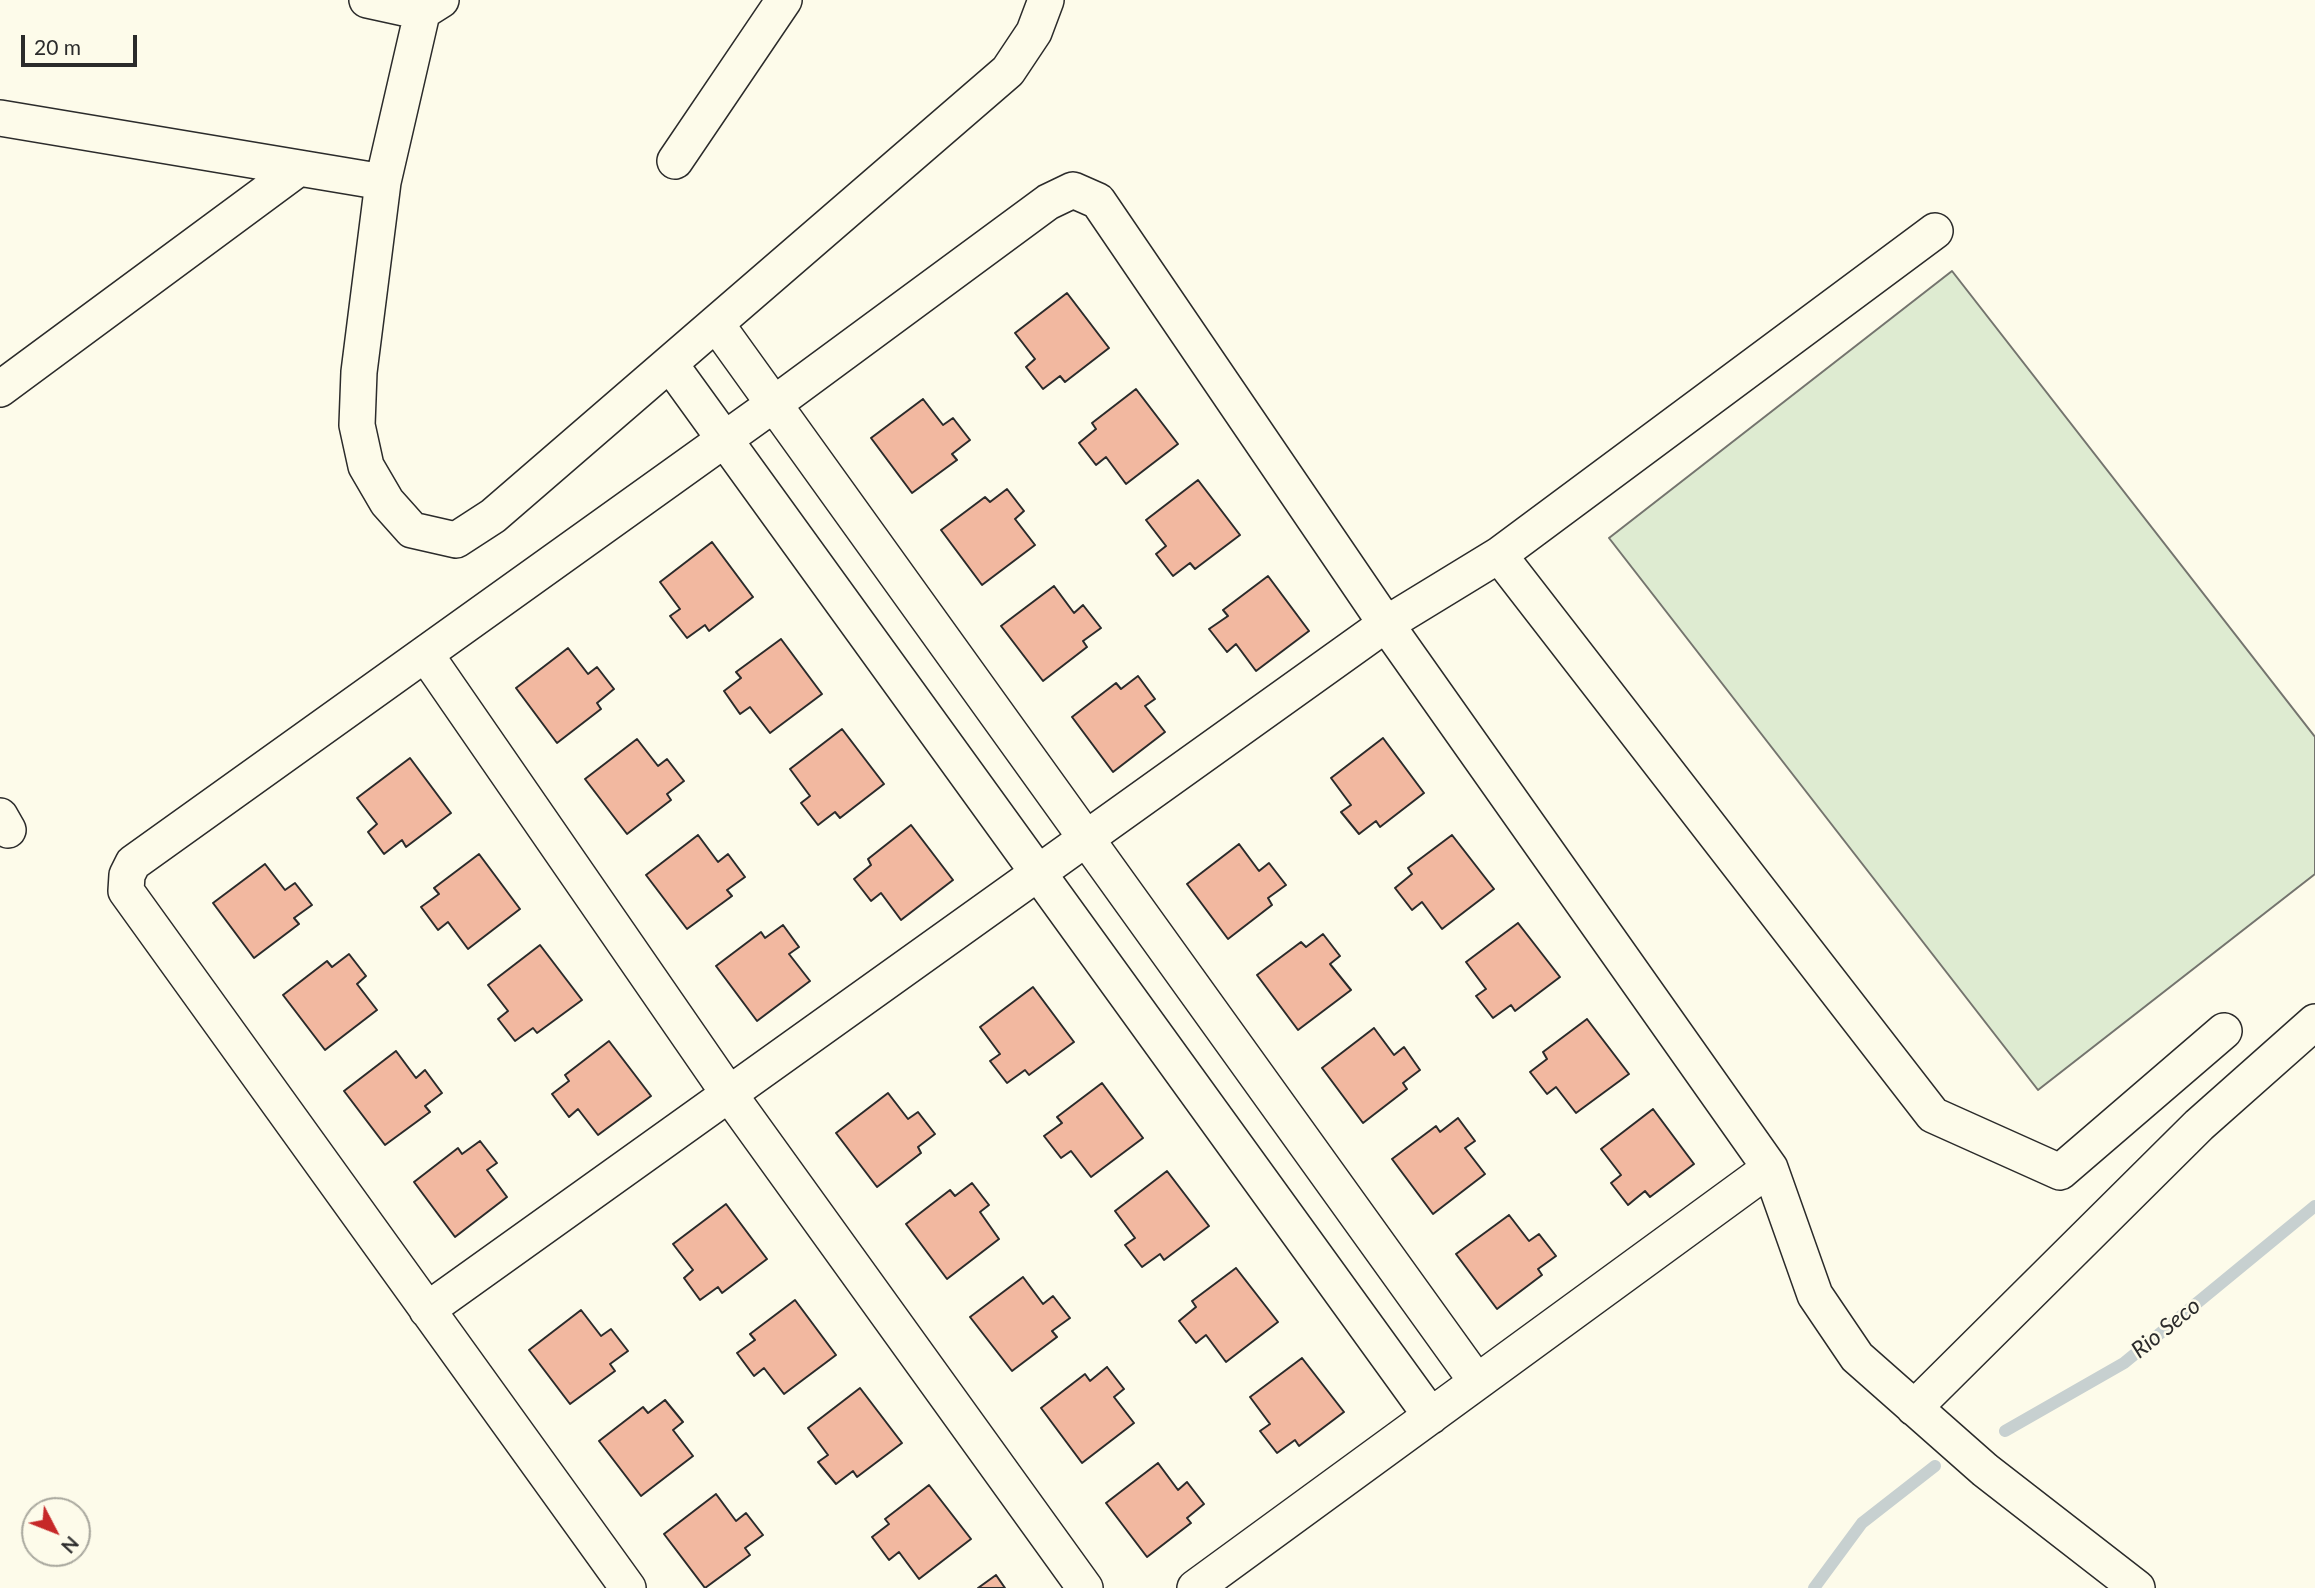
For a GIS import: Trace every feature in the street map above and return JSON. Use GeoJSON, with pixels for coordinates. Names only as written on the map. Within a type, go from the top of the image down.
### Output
{"type":"FeatureCollection","features":[{"type":"Feature","properties":{"kind":"street"},"geometry":{"type":"LineString","coordinates":[[367,0],[429,4],[383,182],[359,372],[357,425],[366,466],[387,502],[412,530],[456,540],[484,522],[670,364],[1008,71],[1034,32],[1046,0]]}},
{"type":"Feature","properties":{"kind":"street"},"geometry":{"type":"LineString","coordinates":[[675,162],[783,0]]}},
{"type":"Feature","properties":{"kind":"street"},"geometry":{"type":"LineString","coordinates":[[0,118],[383,182]]}},
{"type":"Feature","properties":{"kind":"street"},"geometry":{"type":"LineString","coordinates":[[0,389],[299,168]]}},
{"type":"Feature","properties":{"kind":"street"},"geometry":{"type":"LineString","coordinates":[[628,1588],[126,891],[127,875],[134,863],[774,404],[1048,202],[1073,190],[1098,201],[1386,624],[1770,1168],[1815,1295],[1857,1357],[1985,1470],[2137,1588]]}},
{"type":"Feature","properties":{"kind":"street"},"geometry":{"type":"LineString","coordinates":[[428,1310],[1386,624],[1499,555],[1935,230]]}},
{"type":"Feature","properties":{"kind":"street"},"geometry":{"type":"LineString","coordinates":[[717,324],[1477,1382]]}},
{"type":"Feature","properties":{"kind":"street"},"geometry":{"type":"LineString","coordinates":[[670,364],[1431,1416]]}},
{"type":"Feature","properties":{"kind":"street"},"geometry":{"type":"LineString","coordinates":[[1499,555],[1933,1115],[2060,1172],[2224,1031]]}},
{"type":"Feature","properties":{"kind":"street"},"geometry":{"type":"LineString","coordinates":[[426,655],[729,1094],[1085,1588]]}},
{"type":"Feature","properties":{"kind":"street"},"geometry":{"type":"LineString","coordinates":[[1914,1408],[2199,1125],[2315,1022]]}},
{"type":"Feature","properties":{"kind":"street"},"geometry":{"type":"LineString","coordinates":[[1195,1588],[1770,1168]]}},
{"type":"Feature","properties":{"kind":"green space"},"geometry":{"type":"Polygon","coordinates":[[[1952,271],[2315,737],[2315,874],[2038,1090],[1609,538],[1952,271]]]}},
{"type":"Feature","properties":{"kind":"building"},"geometry":{"type":"Polygon","coordinates":[[[1067,293],[1109,348],[1065,382],[1060,376],[1043,389],[1026,367],[1035,359],[1015,333],[1067,293]]]}},
{"type":"Feature","properties":{"kind":"building"},"geometry":{"type":"Polygon","coordinates":[[[1136,389],[1178,444],[1126,484],[1106,457],[1096,465],[1079,443],[1096,429],[1092,423],[1136,389]]]}},
{"type":"Feature","properties":{"kind":"building"},"geometry":{"type":"Polygon","coordinates":[[[923,399],[943,425],[953,418],[970,440],[952,454],[957,460],[912,493],[871,438],[923,399]]]}},
{"type":"Feature","properties":{"kind":"building"},"geometry":{"type":"Polygon","coordinates":[[[1198,480],[1240,535],[1195,569],[1190,563],[1173,576],[1156,554],[1166,546],[1146,520],[1198,480]]]}},
{"type":"Feature","properties":{"kind":"building"},"geometry":{"type":"Polygon","coordinates":[[[1007,489],[1024,511],[1015,519],[1035,545],[982,585],[941,530],[985,497],[990,502],[1007,489]]]}},
{"type":"Feature","properties":{"kind":"building"},"geometry":{"type":"Polygon","coordinates":[[[712,542],[753,597],[709,631],[705,625],[687,638],[670,616],[680,609],[660,582],[712,542]]]}},
{"type":"Feature","properties":{"kind":"building"},"geometry":{"type":"Polygon","coordinates":[[[1268,576],[1309,631],[1256,671],[1236,644],[1227,652],[1209,629],[1228,616],[1223,610],[1268,576]]]}},
{"type":"Feature","properties":{"kind":"building"},"geometry":{"type":"Polygon","coordinates":[[[1054,586],[1074,613],[1083,605],[1101,628],[1083,641],[1087,647],[1043,681],[1001,626],[1054,586]]]}},
{"type":"Feature","properties":{"kind":"building"},"geometry":{"type":"Polygon","coordinates":[[[781,639],[822,694],[770,733],[750,707],[740,714],[724,691],[741,678],[736,672],[781,639]]]}},
{"type":"Feature","properties":{"kind":"building"},"geometry":{"type":"Polygon","coordinates":[[[568,648],[588,674],[597,667],[614,689],[597,703],[601,709],[557,743],[516,688],[568,648]]]}},
{"type":"Feature","properties":{"kind":"building"},"geometry":{"type":"Polygon","coordinates":[[[1138,676],[1155,699],[1145,706],[1165,732],[1113,772],[1072,717],[1116,683],[1121,689],[1138,676]]]}},
{"type":"Feature","properties":{"kind":"building"},"geometry":{"type":"Polygon","coordinates":[[[842,729],[884,784],[840,818],[835,812],[818,825],[801,803],[810,796],[790,769],[842,729]]]}},
{"type":"Feature","properties":{"kind":"building"},"geometry":{"type":"Polygon","coordinates":[[[1383,738],[1424,793],[1380,827],[1376,821],[1359,834],[1341,812],[1351,805],[1331,778],[1383,738]]]}},
{"type":"Feature","properties":{"kind":"building"},"geometry":{"type":"Polygon","coordinates":[[[637,739],[658,766],[667,759],[684,781],[667,794],[671,800],[627,834],[585,779],[637,739]]]}},
{"type":"Feature","properties":{"kind":"building"},"geometry":{"type":"Polygon","coordinates":[[[410,758],[451,813],[406,847],[402,840],[384,854],[368,832],[377,824],[357,798],[410,758]]]}},
{"type":"Feature","properties":{"kind":"building"},"geometry":{"type":"Polygon","coordinates":[[[911,825],[953,880],[901,920],[881,893],[871,901],[854,879],[871,865],[868,859],[911,825]]]}},
{"type":"Feature","properties":{"kind":"building"},"geometry":{"type":"Polygon","coordinates":[[[698,835],[718,862],[728,854],[745,877],[727,890],[732,896],[687,929],[646,875],[698,835]]]}},
{"type":"Feature","properties":{"kind":"building"},"geometry":{"type":"Polygon","coordinates":[[[1452,835],[1494,889],[1442,929],[1422,902],[1412,910],[1395,888],[1412,874],[1408,868],[1452,835]]]}},
{"type":"Feature","properties":{"kind":"building"},"geometry":{"type":"Polygon","coordinates":[[[1239,844],[1259,871],[1269,863],[1286,885],[1268,898],[1272,905],[1228,939],[1187,884],[1239,844]]]}},
{"type":"Feature","properties":{"kind":"building"},"geometry":{"type":"Polygon","coordinates":[[[479,854],[520,909],[468,949],[448,922],[438,930],[421,907],[439,894],[434,888],[479,854]]]}},
{"type":"Feature","properties":{"kind":"building"},"geometry":{"type":"Polygon","coordinates":[[[265,864],[285,890],[295,883],[312,905],[294,918],[299,924],[254,958],[213,903],[265,864]]]}},
{"type":"Feature","properties":{"kind":"building"},"geometry":{"type":"Polygon","coordinates":[[[1518,923],[1560,977],[1515,1011],[1511,1005],[1493,1018],[1476,996],[1486,989],[1466,962],[1518,923]]]}},
{"type":"Feature","properties":{"kind":"building"},"geometry":{"type":"Polygon","coordinates":[[[783,925],[799,947],[789,954],[810,981],[757,1021],[716,966],[761,932],[765,938],[783,925]]]}},
{"type":"Feature","properties":{"kind":"building"},"geometry":{"type":"Polygon","coordinates":[[[1323,934],[1340,956],[1330,964],[1351,990],[1298,1030],[1257,975],[1301,942],[1306,947],[1323,934]]]}},
{"type":"Feature","properties":{"kind":"building"},"geometry":{"type":"Polygon","coordinates":[[[540,945],[582,1000],[537,1033],[533,1028],[515,1041],[498,1019],[508,1011],[488,985],[540,945]]]}},
{"type":"Feature","properties":{"kind":"building"},"geometry":{"type":"Polygon","coordinates":[[[349,954],[366,976],[357,984],[377,1010],[325,1050],[283,995],[327,961],[332,967],[349,954]]]}},
{"type":"Feature","properties":{"kind":"building"},"geometry":{"type":"Polygon","coordinates":[[[1033,987],[1074,1042],[1029,1075],[1025,1070],[1007,1083],[990,1061],[1000,1054],[980,1027],[1033,987]]]}},
{"type":"Feature","properties":{"kind":"building"},"geometry":{"type":"Polygon","coordinates":[[[1587,1019],[1629,1074],[1576,1113],[1556,1087],[1547,1094],[1530,1072],[1547,1059],[1543,1052],[1587,1019]]]}},
{"type":"Feature","properties":{"kind":"building"},"geometry":{"type":"Polygon","coordinates":[[[1374,1028],[1394,1055],[1404,1047],[1420,1070],[1403,1083],[1407,1089],[1363,1123],[1322,1068],[1374,1028]]]}},
{"type":"Feature","properties":{"kind":"building"},"geometry":{"type":"Polygon","coordinates":[[[609,1041],[651,1096],[598,1135],[578,1109],[569,1117],[552,1094],[569,1081],[565,1075],[609,1041]]]}},
{"type":"Feature","properties":{"kind":"building"},"geometry":{"type":"Polygon","coordinates":[[[396,1051],[416,1078],[425,1070],[442,1093],[425,1106],[430,1112],[385,1145],[344,1091],[396,1051]]]}},
{"type":"Feature","properties":{"kind":"building"},"geometry":{"type":"Polygon","coordinates":[[[1102,1083],[1143,1138],[1091,1177],[1071,1151],[1061,1158],[1044,1136],[1062,1123],[1057,1117],[1102,1083]]]}},
{"type":"Feature","properties":{"kind":"building"},"geometry":{"type":"Polygon","coordinates":[[[888,1093],[908,1119],[918,1112],[935,1134],[918,1147],[921,1153],[877,1187],[836,1133],[888,1093]]]}},
{"type":"Feature","properties":{"kind":"building"},"geometry":{"type":"Polygon","coordinates":[[[1653,1109],[1694,1164],[1650,1197],[1645,1191],[1628,1205],[1611,1183],[1621,1175],[1601,1149],[1653,1109]]]}},
{"type":"Feature","properties":{"kind":"building"},"geometry":{"type":"Polygon","coordinates":[[[1458,1118],[1475,1141],[1465,1148],[1485,1174],[1433,1214],[1392,1159],[1436,1126],[1440,1132],[1458,1118]]]}},
{"type":"Feature","properties":{"kind":"building"},"geometry":{"type":"Polygon","coordinates":[[[480,1141],[497,1163],[487,1170],[507,1197],[455,1237],[414,1182],[458,1148],[462,1154],[480,1141]]]}},
{"type":"Feature","properties":{"kind":"building"},"geometry":{"type":"Polygon","coordinates":[[[1167,1171],[1209,1226],[1164,1260],[1160,1254],[1142,1267],[1125,1245],[1135,1238],[1115,1211],[1167,1171]]]}},
{"type":"Feature","properties":{"kind":"building"},"geometry":{"type":"Polygon","coordinates":[[[972,1183],[989,1205],[980,1212],[999,1239],[947,1279],[906,1224],[950,1190],[955,1196],[972,1183]]]}},
{"type":"Feature","properties":{"kind":"building"},"geometry":{"type":"Polygon","coordinates":[[[726,1204],[767,1259],[722,1293],[718,1287],[700,1300],[684,1278],[693,1270],[673,1244],[726,1204]]]}},
{"type":"Feature","properties":{"kind":"building"},"geometry":{"type":"Polygon","coordinates":[[[1509,1215],[1529,1241],[1539,1234],[1556,1256],[1538,1269],[1542,1275],[1497,1309],[1456,1254],[1509,1215]]]}},
{"type":"Feature","properties":{"kind":"building"},"geometry":{"type":"Polygon","coordinates":[[[1236,1268],[1278,1322],[1226,1362],[1206,1335],[1196,1343],[1179,1321],[1196,1307],[1192,1301],[1236,1268]]]}},
{"type":"Feature","properties":{"kind":"building"},"geometry":{"type":"Polygon","coordinates":[[[1023,1277],[1043,1304],[1053,1296],[1070,1318],[1052,1331],[1057,1337],[1012,1371],[970,1317],[1023,1277]]]}},
{"type":"Feature","properties":{"kind":"building"},"geometry":{"type":"Polygon","coordinates":[[[795,1300],[836,1355],[784,1394],[764,1368],[754,1376],[737,1353],[755,1340],[750,1334],[795,1300]]]}},
{"type":"Feature","properties":{"kind":"building"},"geometry":{"type":"Polygon","coordinates":[[[581,1310],[601,1336],[611,1329],[628,1351],[610,1364],[615,1371],[570,1404],[529,1350],[581,1310]]]}},
{"type":"Feature","properties":{"kind":"building"},"geometry":{"type":"Polygon","coordinates":[[[1302,1358],[1344,1412],[1299,1446],[1295,1440],[1277,1453],[1260,1431],[1270,1424],[1250,1397],[1302,1358]]]}},
{"type":"Feature","properties":{"kind":"building"},"geometry":{"type":"Polygon","coordinates":[[[1107,1367],[1124,1389],[1114,1397],[1134,1423],[1082,1463],[1041,1408],[1085,1374],[1090,1381],[1107,1367]]]}},
{"type":"Feature","properties":{"kind":"building"},"geometry":{"type":"Polygon","coordinates":[[[860,1388],[902,1443],[857,1477],[853,1471],[836,1484],[818,1462],[828,1455],[808,1428],[860,1388]]]}},
{"type":"Feature","properties":{"kind":"building"},"geometry":{"type":"Polygon","coordinates":[[[665,1400],[683,1422],[673,1430],[693,1456],[641,1496],[599,1441],[643,1407],[648,1413],[665,1400]]]}},
{"type":"Feature","properties":{"kind":"building"},"geometry":{"type":"Polygon","coordinates":[[[1158,1463],[1178,1490],[1187,1482],[1204,1504],[1187,1518],[1191,1523],[1147,1557],[1106,1503],[1158,1463]]]}},
{"type":"Feature","properties":{"kind":"building"},"geometry":{"type":"Polygon","coordinates":[[[929,1485],[971,1539],[919,1579],[899,1552],[889,1560],[872,1537],[889,1524],[885,1519],[929,1485]]]}},
{"type":"Feature","properties":{"kind":"building"},"geometry":{"type":"Polygon","coordinates":[[[716,1494],[736,1521],[746,1513],[763,1535],[745,1548],[750,1555],[705,1588],[664,1534],[716,1494]]]}},
{"type":"Feature","properties":{"kind":"building"},"geometry":{"type":"Polygon","coordinates":[[[996,1575],[1005,1588],[978,1588],[996,1575]]]}},
{"type":"Feature","properties":{"kind":"waterway","name":"Rio Seco"},"geometry":{"type":"LineString","coordinates":[[2005,1431],[2124,1363],[2315,1206]]}},
{"type":"Feature","properties":{"kind":"waterway","name":"Rio Seco"},"geometry":{"type":"LineString","coordinates":[[1814,1588],[1862,1523],[1935,1466]]}}]}
